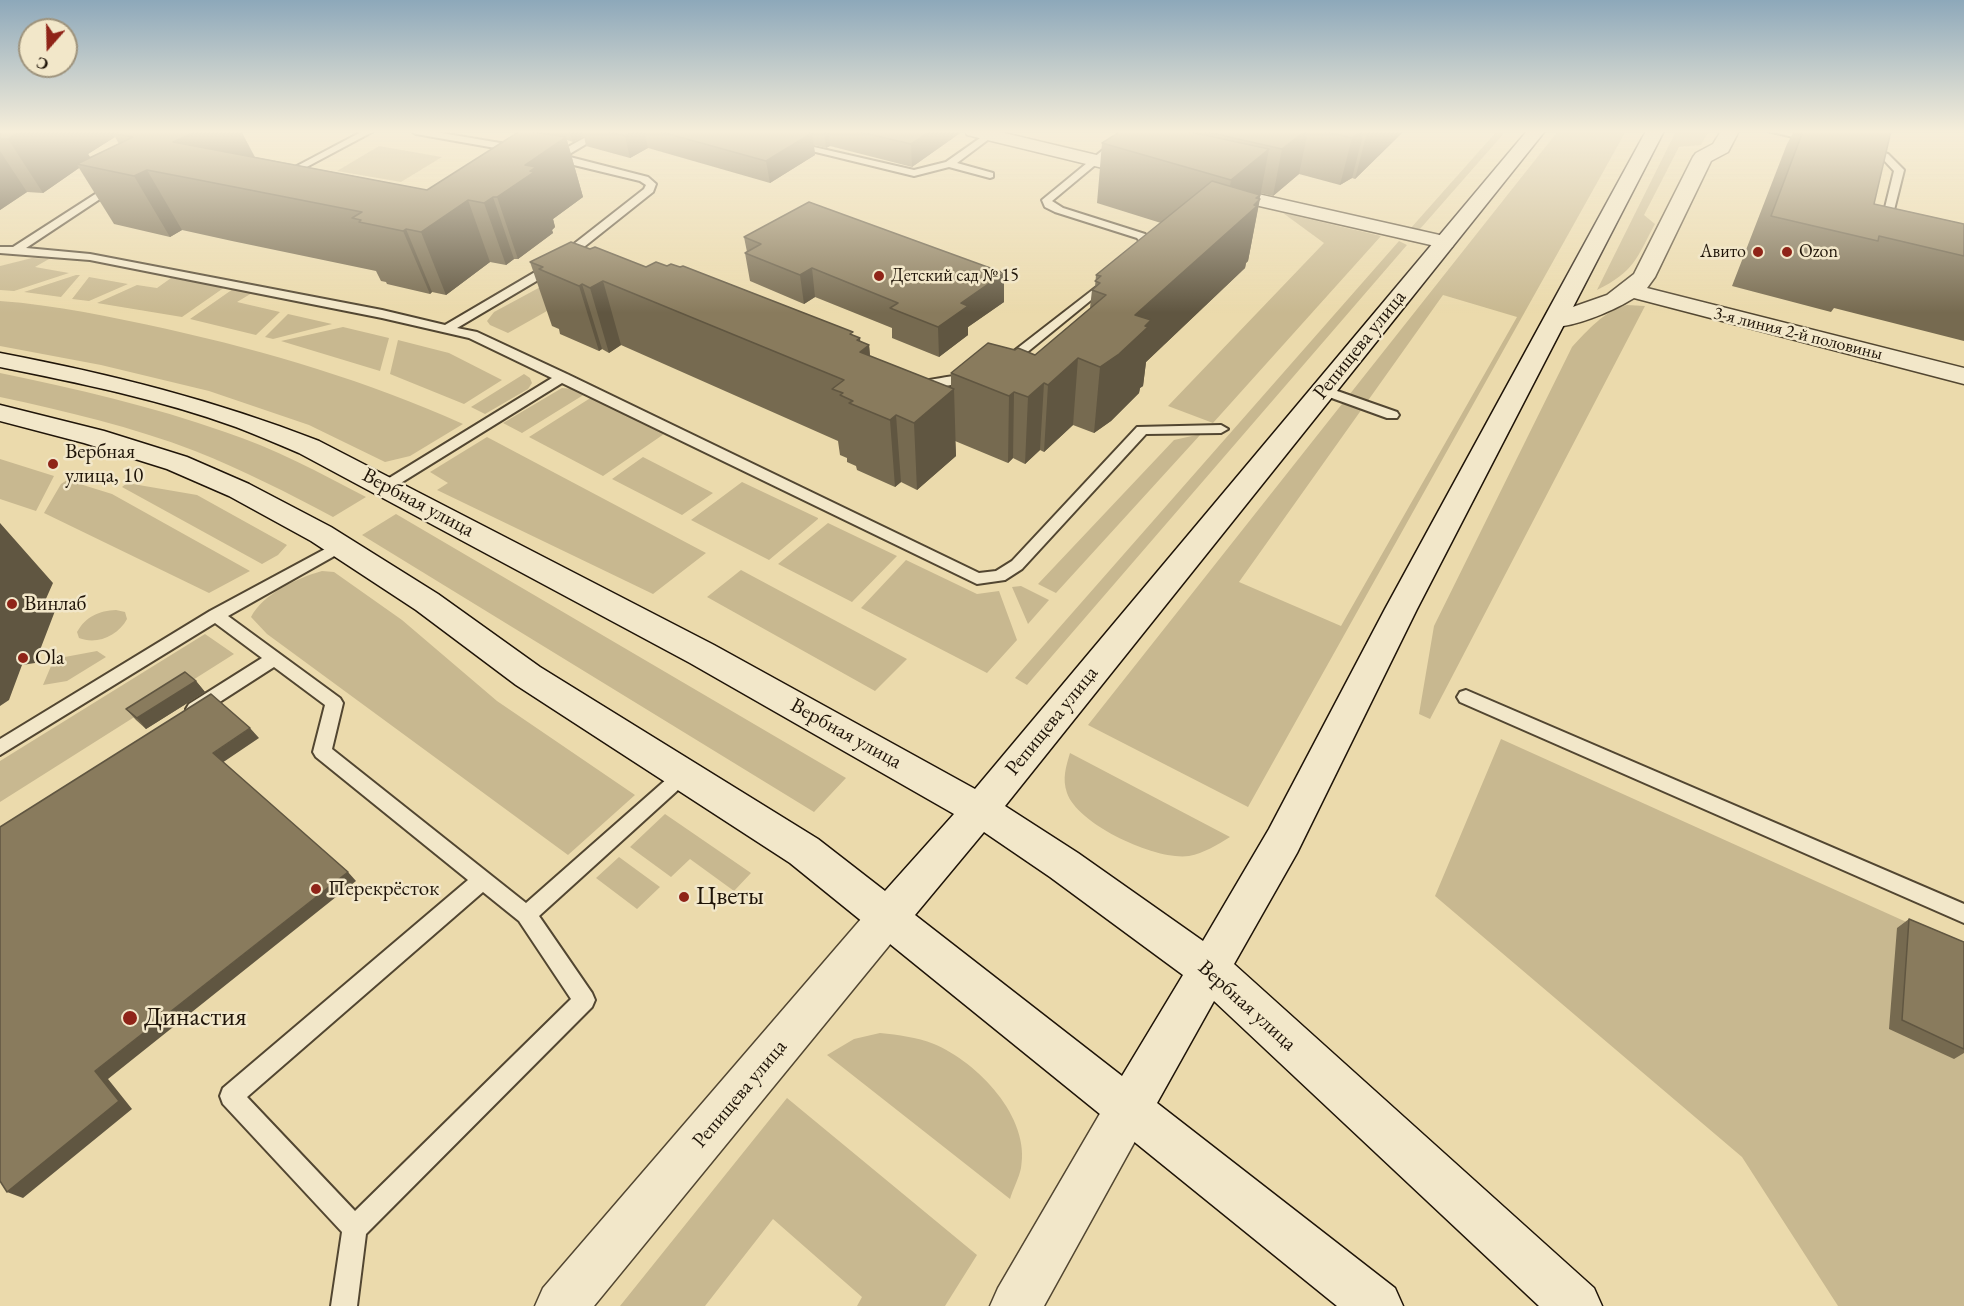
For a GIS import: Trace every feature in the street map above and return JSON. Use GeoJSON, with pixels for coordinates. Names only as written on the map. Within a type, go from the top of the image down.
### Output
{"type":"FeatureCollection","features":[{"type":"Feature","properties":{"kind":"main road"},"geometry":{"type":"LineString","coordinates":[[1225,192],[1444,242]]}},
{"type":"Feature","properties":{"kind":"main road","name":"Репищева улица"},"geometry":{"type":"LineString","coordinates":[[561,1306],[886,918],[980,810],[1485,192]]}},
{"type":"Feature","properties":{"kind":"main road"},"geometry":{"type":"LineString","coordinates":[[1016,1306],[1283,842],[1406,598],[1623,192]]}},
{"type":"Feature","properties":{"kind":"main road"},"geometry":{"type":"LineString","coordinates":[[1555,321],[1616,300],[1634,291],[1644,277],[1686,192]]}},
{"type":"Feature","properties":{"kind":"main road","name":"3-я линия 2-й половины"},"geometry":{"type":"LineString","coordinates":[[1634,291],[1673,303],[1964,376]]}},
{"type":"Feature","properties":{"kind":"main road","name":"Вербная улица"},"geometry":{"type":"LineString","coordinates":[[0,360],[91,378],[244,421],[309,447],[702,654],[980,810],[1064,865],[1210,970],[1576,1306]]}},
{"type":"Feature","properties":{"kind":"main road"},"geometry":{"type":"LineString","coordinates":[[0,413],[94,437],[177,463],[239,490],[340,546],[427,602],[528,676],[804,851],[1377,1306]]}},
{"type":"Feature","properties":{"kind":"lane"},"geometry":{"type":"LineString","coordinates":[[0,261],[104,192]]}},
{"type":"Feature","properties":{"kind":"lane"},"geometry":{"type":"LineString","coordinates":[[449,328],[474,310],[579,254],[647,192]]}},
{"type":"Feature","properties":{"kind":"lane"},"geometry":{"type":"LineString","coordinates":[[1055,192],[1047,200],[1049,206],[1142,236],[1148,244],[1144,252],[1135,259]]}},
{"type":"Feature","properties":{"kind":"lane"},"geometry":{"type":"LineString","coordinates":[[1884,236],[1894,192]]}},
{"type":"Feature","properties":{"kind":"lane"},"geometry":{"type":"LineString","coordinates":[[0,250],[61,252],[90,257],[449,328],[473,335],[977,579],[1000,576],[1017,566],[1142,430],[1221,429]]}},
{"type":"Feature","properties":{"kind":"lane"},"geometry":{"type":"LineString","coordinates":[[909,384],[930,385],[989,372],[1007,363],[1117,273]]}},
{"type":"Feature","properties":{"kind":"lane"},"geometry":{"type":"LineString","coordinates":[[386,486],[563,377]]}},
{"type":"Feature","properties":{"kind":"lane"},"geometry":{"type":"LineString","coordinates":[[1323,390],[1392,415]]}},
{"type":"Feature","properties":{"kind":"lane"},"geometry":{"type":"LineString","coordinates":[[0,748],[216,615],[340,546]]}},
{"type":"Feature","properties":{"kind":"lane"},"geometry":{"type":"LineString","coordinates":[[216,615],[334,703],[322,752],[526,915],[584,1000],[355,1228],[344,1306]]}},
{"type":"Feature","properties":{"kind":"lane"},"geometry":{"type":"LineString","coordinates":[[176,721],[274,658]]}},
{"type":"Feature","properties":{"kind":"lane"},"geometry":{"type":"LineString","coordinates":[[1466,697],[1964,914]]}},
{"type":"Feature","properties":{"kind":"lane"},"geometry":{"type":"LineString","coordinates":[[526,915],[683,775]]}},
{"type":"Feature","properties":{"kind":"lane"},"geometry":{"type":"LineString","coordinates":[[355,1228],[231,1096],[483,880]]}},
{"type":"Feature","properties":{"kind":"shaded area"},"geometry":{"type":"Polygon","coordinates":[[[1443,192],[1453,192],[1420,229],[1410,229],[1443,192]]]}},
{"type":"Feature","properties":{"kind":"shaded area"},"geometry":{"type":"Polygon","coordinates":[[[1510,192],[1592,192],[1248,807],[1088,725],[1510,192]],[[1443,295],[1239,582],[1341,626],[1517,317],[1443,295]]]}},
{"type":"Feature","properties":{"kind":"shaded area"},"geometry":{"type":"Polygon","coordinates":[[[1646,192],[1656,192],[1644,215],[1655,224],[1638,255],[1619,277],[1597,290],[1646,192]]]}},
{"type":"Feature","properties":{"kind":"shaded area"},"geometry":{"type":"Polygon","coordinates":[[[1283,213],[1381,236],[1213,423],[1168,406],[1324,243],[1283,213]]]}},
{"type":"Feature","properties":{"kind":"shaded area"},"geometry":{"type":"Polygon","coordinates":[[[1399,241],[1407,245],[1027,685],[1015,678],[1399,241]]]}},
{"type":"Feature","properties":{"kind":"shaded area"},"geometry":{"type":"Polygon","coordinates":[[[32,258],[49,259],[35,267],[69,273],[14,291],[0,290],[0,266],[32,258]]]}},
{"type":"Feature","properties":{"kind":"shaded area"},"geometry":{"type":"Polygon","coordinates":[[[570,271],[609,276],[508,333],[490,325],[487,321],[494,312],[570,271]]]}},
{"type":"Feature","properties":{"kind":"shaded area"},"geometry":{"type":"Polygon","coordinates":[[[80,275],[61,297],[24,292],[80,275]]]}},
{"type":"Feature","properties":{"kind":"shaded area"},"geometry":{"type":"Polygon","coordinates":[[[89,277],[128,284],[89,301],[72,299],[89,277]]]}},
{"type":"Feature","properties":{"kind":"shaded area"},"geometry":{"type":"Polygon","coordinates":[[[171,278],[225,287],[182,317],[97,303],[137,285],[157,288],[171,278]]]}},
{"type":"Feature","properties":{"kind":"shaded area"},"geometry":{"type":"Polygon","coordinates":[[[233,289],[252,293],[237,302],[280,312],[256,335],[190,319],[233,289]]]}},
{"type":"Feature","properties":{"kind":"shaded area"},"geometry":{"type":"Polygon","coordinates":[[[0,301],[42,305],[105,316],[243,348],[354,381],[463,424],[410,456],[385,462],[309,425],[209,391],[101,365],[0,346],[0,301]]]}},
{"type":"Feature","properties":{"kind":"shaded area"},"geometry":{"type":"Polygon","coordinates":[[[1627,305],[1645,306],[1430,719],[1419,714],[1434,626],[1572,347],[1604,316],[1627,305]]]}},
{"type":"Feature","properties":{"kind":"shaded area"},"geometry":{"type":"Polygon","coordinates":[[[288,314],[332,324],[273,339],[265,337],[288,314]]]}},
{"type":"Feature","properties":{"kind":"shaded area"},"geometry":{"type":"Polygon","coordinates":[[[343,327],[389,338],[380,371],[281,341],[343,327]]]}},
{"type":"Feature","properties":{"kind":"shaded area"},"geometry":{"type":"Polygon","coordinates":[[[398,340],[449,353],[502,380],[464,404],[390,374],[398,340]]]}},
{"type":"Feature","properties":{"kind":"shaded area"},"geometry":{"type":"Polygon","coordinates":[[[0,373],[114,399],[170,414],[243,438],[279,453],[366,497],[333,517],[248,474],[171,442],[99,420],[0,397],[0,373]]]}},
{"type":"Feature","properties":{"kind":"shaded area"},"geometry":{"type":"Polygon","coordinates":[[[524,374],[530,378],[532,383],[528,389],[485,414],[471,407],[524,374]]]}},
{"type":"Feature","properties":{"kind":"shaded area"},"geometry":{"type":"Polygon","coordinates":[[[562,388],[574,389],[585,394],[522,433],[503,423],[562,388]]]}},
{"type":"Feature","properties":{"kind":"shaded area"},"geometry":{"type":"Polygon","coordinates":[[[592,397],[664,434],[603,476],[529,437],[592,397]]]}},
{"type":"Feature","properties":{"kind":"shaded area"},"geometry":{"type":"Polygon","coordinates":[[[1201,434],[1056,593],[1038,584],[1174,440],[1201,434]]]}},
{"type":"Feature","properties":{"kind":"shaded area"},"geometry":{"type":"Polygon","coordinates":[[[487,437],[706,553],[653,594],[437,490],[448,483],[430,472],[487,437]]]}},
{"type":"Feature","properties":{"kind":"shaded area"},"geometry":{"type":"Polygon","coordinates":[[[643,457],[713,493],[682,515],[612,479],[643,457]]]}},
{"type":"Feature","properties":{"kind":"shaded area"},"geometry":{"type":"Polygon","coordinates":[[[0,459],[54,476],[36,511],[0,499],[0,459]]]}},
{"type":"Feature","properties":{"kind":"shaded area"},"geometry":{"type":"Polygon","coordinates":[[[67,480],[112,494],[250,571],[209,593],[44,513],[61,484],[67,480]]]}},
{"type":"Feature","properties":{"kind":"shaded area"},"geometry":{"type":"Polygon","coordinates":[[[742,482],[818,519],[769,560],[691,520],[742,482]]]}},
{"type":"Feature","properties":{"kind":"shaded area"},"geometry":{"type":"Polygon","coordinates":[[[127,483],[197,495],[287,545],[278,555],[262,564],[122,487],[127,483]]]}},
{"type":"Feature","properties":{"kind":"shaded area"},"geometry":{"type":"Polygon","coordinates":[[[396,514],[846,778],[814,812],[362,535],[396,514]]]}},
{"type":"Feature","properties":{"kind":"shaded area"},"geometry":{"type":"Polygon","coordinates":[[[828,523],[897,556],[852,602],[778,564],[828,523]]]}},
{"type":"Feature","properties":{"kind":"shaded area"},"geometry":{"type":"Polygon","coordinates":[[[906,560],[977,594],[999,591],[1017,640],[987,673],[861,608],[906,560]]]}},
{"type":"Feature","properties":{"kind":"shaded area"},"geometry":{"type":"Polygon","coordinates":[[[741,570],[907,659],[875,691],[707,597],[741,570]]]}},
{"type":"Feature","properties":{"kind":"shaded area"},"geometry":{"type":"Polygon","coordinates":[[[322,571],[334,572],[402,620],[497,701],[635,795],[568,855],[267,634],[251,617],[272,594],[302,578],[322,571]]]}},
{"type":"Feature","properties":{"kind":"shaded area"},"geometry":{"type":"Polygon","coordinates":[[[1021,586],[1049,600],[1028,624],[1012,587],[1021,586]]]}},
{"type":"Feature","properties":{"kind":"shaded area"},"geometry":{"type":"Polygon","coordinates":[[[116,610],[125,612],[127,619],[113,634],[100,640],[79,638],[77,632],[89,618],[99,613],[116,610]]]}},
{"type":"Feature","properties":{"kind":"shaded area"},"geometry":{"type":"Polygon","coordinates":[[[205,634],[234,654],[0,802],[0,761],[205,634]]]}},
{"type":"Feature","properties":{"kind":"shaded area"},"geometry":{"type":"Polygon","coordinates":[[[97,651],[106,657],[67,681],[43,685],[54,659],[97,651]]]}},
{"type":"Feature","properties":{"kind":"shaded area"},"geometry":{"type":"Polygon","coordinates":[[[1501,739],[1964,948],[1964,1306],[1838,1306],[1742,1157],[1435,896],[1501,739]]]}},
{"type":"Feature","properties":{"kind":"shaded area"},"geometry":{"type":"Polygon","coordinates":[[[1070,753],[1230,837],[1205,851],[1189,856],[1158,853],[1120,838],[1086,817],[1074,805],[1067,793],[1065,782],[1070,753]]]}},
{"type":"Feature","properties":{"kind":"shaded area"},"geometry":{"type":"Polygon","coordinates":[[[665,814],[751,873],[734,891],[690,859],[671,877],[630,847],[665,814]]]}},
{"type":"Feature","properties":{"kind":"shaded area"},"geometry":{"type":"Polygon","coordinates":[[[619,857],[660,887],[637,909],[596,878],[619,857]]]}},
{"type":"Feature","properties":{"kind":"shaded area"},"geometry":{"type":"Polygon","coordinates":[[[880,1033],[921,1040],[950,1052],[983,1078],[997,1094],[1018,1130],[1022,1149],[1021,1168],[1010,1199],[827,1055],[854,1039],[880,1033]]]}},
{"type":"Feature","properties":{"kind":"shaded area"},"geometry":{"type":"Polygon","coordinates":[[[787,1098],[977,1255],[945,1306],[857,1306],[862,1297],[773,1219],[705,1306],[620,1306],[787,1098]]]}},
{"type":"Feature","properties":{"kind":"building"},"geometry":{"type":"Polygon","coordinates":[[[259,192],[504,192],[484,203],[468,200],[421,232],[406,229],[403,231],[359,222],[361,220],[352,218],[362,212],[259,192]]]}},
{"type":"Feature","properties":{"kind":"building"},"geometry":{"type":"Polygon","coordinates":[[[1198,192],[1250,192],[1260,195],[1256,198],[1260,199],[1254,205],[1257,206],[1135,315],[1151,320],[1145,326],[1148,327],[1119,354],[1100,367],[1078,358],[1048,385],[1044,383],[1028,397],[1014,392],[1009,396],[951,373],[988,343],[1015,350],[1018,348],[1035,355],[1106,295],[1092,290],[1100,283],[1095,281],[1101,276],[1096,275],[1198,192]]]}},
{"type":"Feature","properties":{"kind":"building"},"geometry":{"type":"Polygon","coordinates":[[[1780,192],[1877,192],[1874,204],[1964,224],[1964,256],[1879,236],[1878,241],[1771,216],[1780,192]]]}},
{"type":"Feature","properties":{"kind":"building"},"geometry":{"type":"Polygon","coordinates":[[[809,202],[1004,273],[961,303],[968,306],[938,327],[890,308],[898,303],[812,268],[800,275],[745,253],[761,244],[744,237],[809,202]]]}},
{"type":"Feature","properties":{"kind":"building"},"geometry":{"type":"Polygon","coordinates":[[[571,242],[590,249],[595,247],[646,267],[656,262],[667,266],[671,264],[683,266],[853,332],[850,334],[860,338],[857,340],[869,345],[860,352],[954,389],[914,423],[896,415],[890,420],[849,403],[853,401],[840,395],[843,393],[832,389],[844,380],[603,281],[590,288],[582,284],[579,286],[539,269],[543,267],[530,262],[571,242]]]}},
{"type":"Feature","properties":{"kind":"building"},"geometry":{"type":"Polygon","coordinates":[[[185,672],[196,681],[137,718],[126,709],[185,672]]]}},
{"type":"Feature","properties":{"kind":"building"},"geometry":{"type":"Polygon","coordinates":[[[211,694],[250,728],[213,753],[348,872],[95,1071],[119,1101],[7,1192],[0,1181],[0,827],[211,694]]]}},
{"type":"Feature","properties":{"kind":"building"},"geometry":{"type":"Polygon","coordinates":[[[1909,919],[1964,942],[1964,1049],[1902,1020],[1909,919]]]}},
{"type":"Feature","properties":{"kind":"place","name":"Авито"},"geometry":{"type":"Point","coordinates":[1758,252]}},
{"type":"Feature","properties":{"kind":"place","name":"Ozon"},"geometry":{"type":"Point","coordinates":[1787,252]}},
{"type":"Feature","properties":{"kind":"place","name":"Детский сад № 15"},"geometry":{"type":"Point","coordinates":[879,276]}},
{"type":"Feature","properties":{"kind":"place","name":"Вербная улица, 10"},"geometry":{"type":"Point","coordinates":[53,464]}},
{"type":"Feature","properties":{"kind":"place","name":"Винлаб"},"geometry":{"type":"Point","coordinates":[12,604]}},
{"type":"Feature","properties":{"kind":"place","name":"Ola"},"geometry":{"type":"Point","coordinates":[23,658]}},
{"type":"Feature","properties":{"kind":"place","name":"Перекрёсток"},"geometry":{"type":"Point","coordinates":[316,889]}},
{"type":"Feature","properties":{"kind":"place","name":"Цветы"},"geometry":{"type":"Point","coordinates":[684,897]}},
{"type":"Feature","properties":{"kind":"place","name":"Династия"},"geometry":{"type":"Point","coordinates":[130,1018]}}]}
